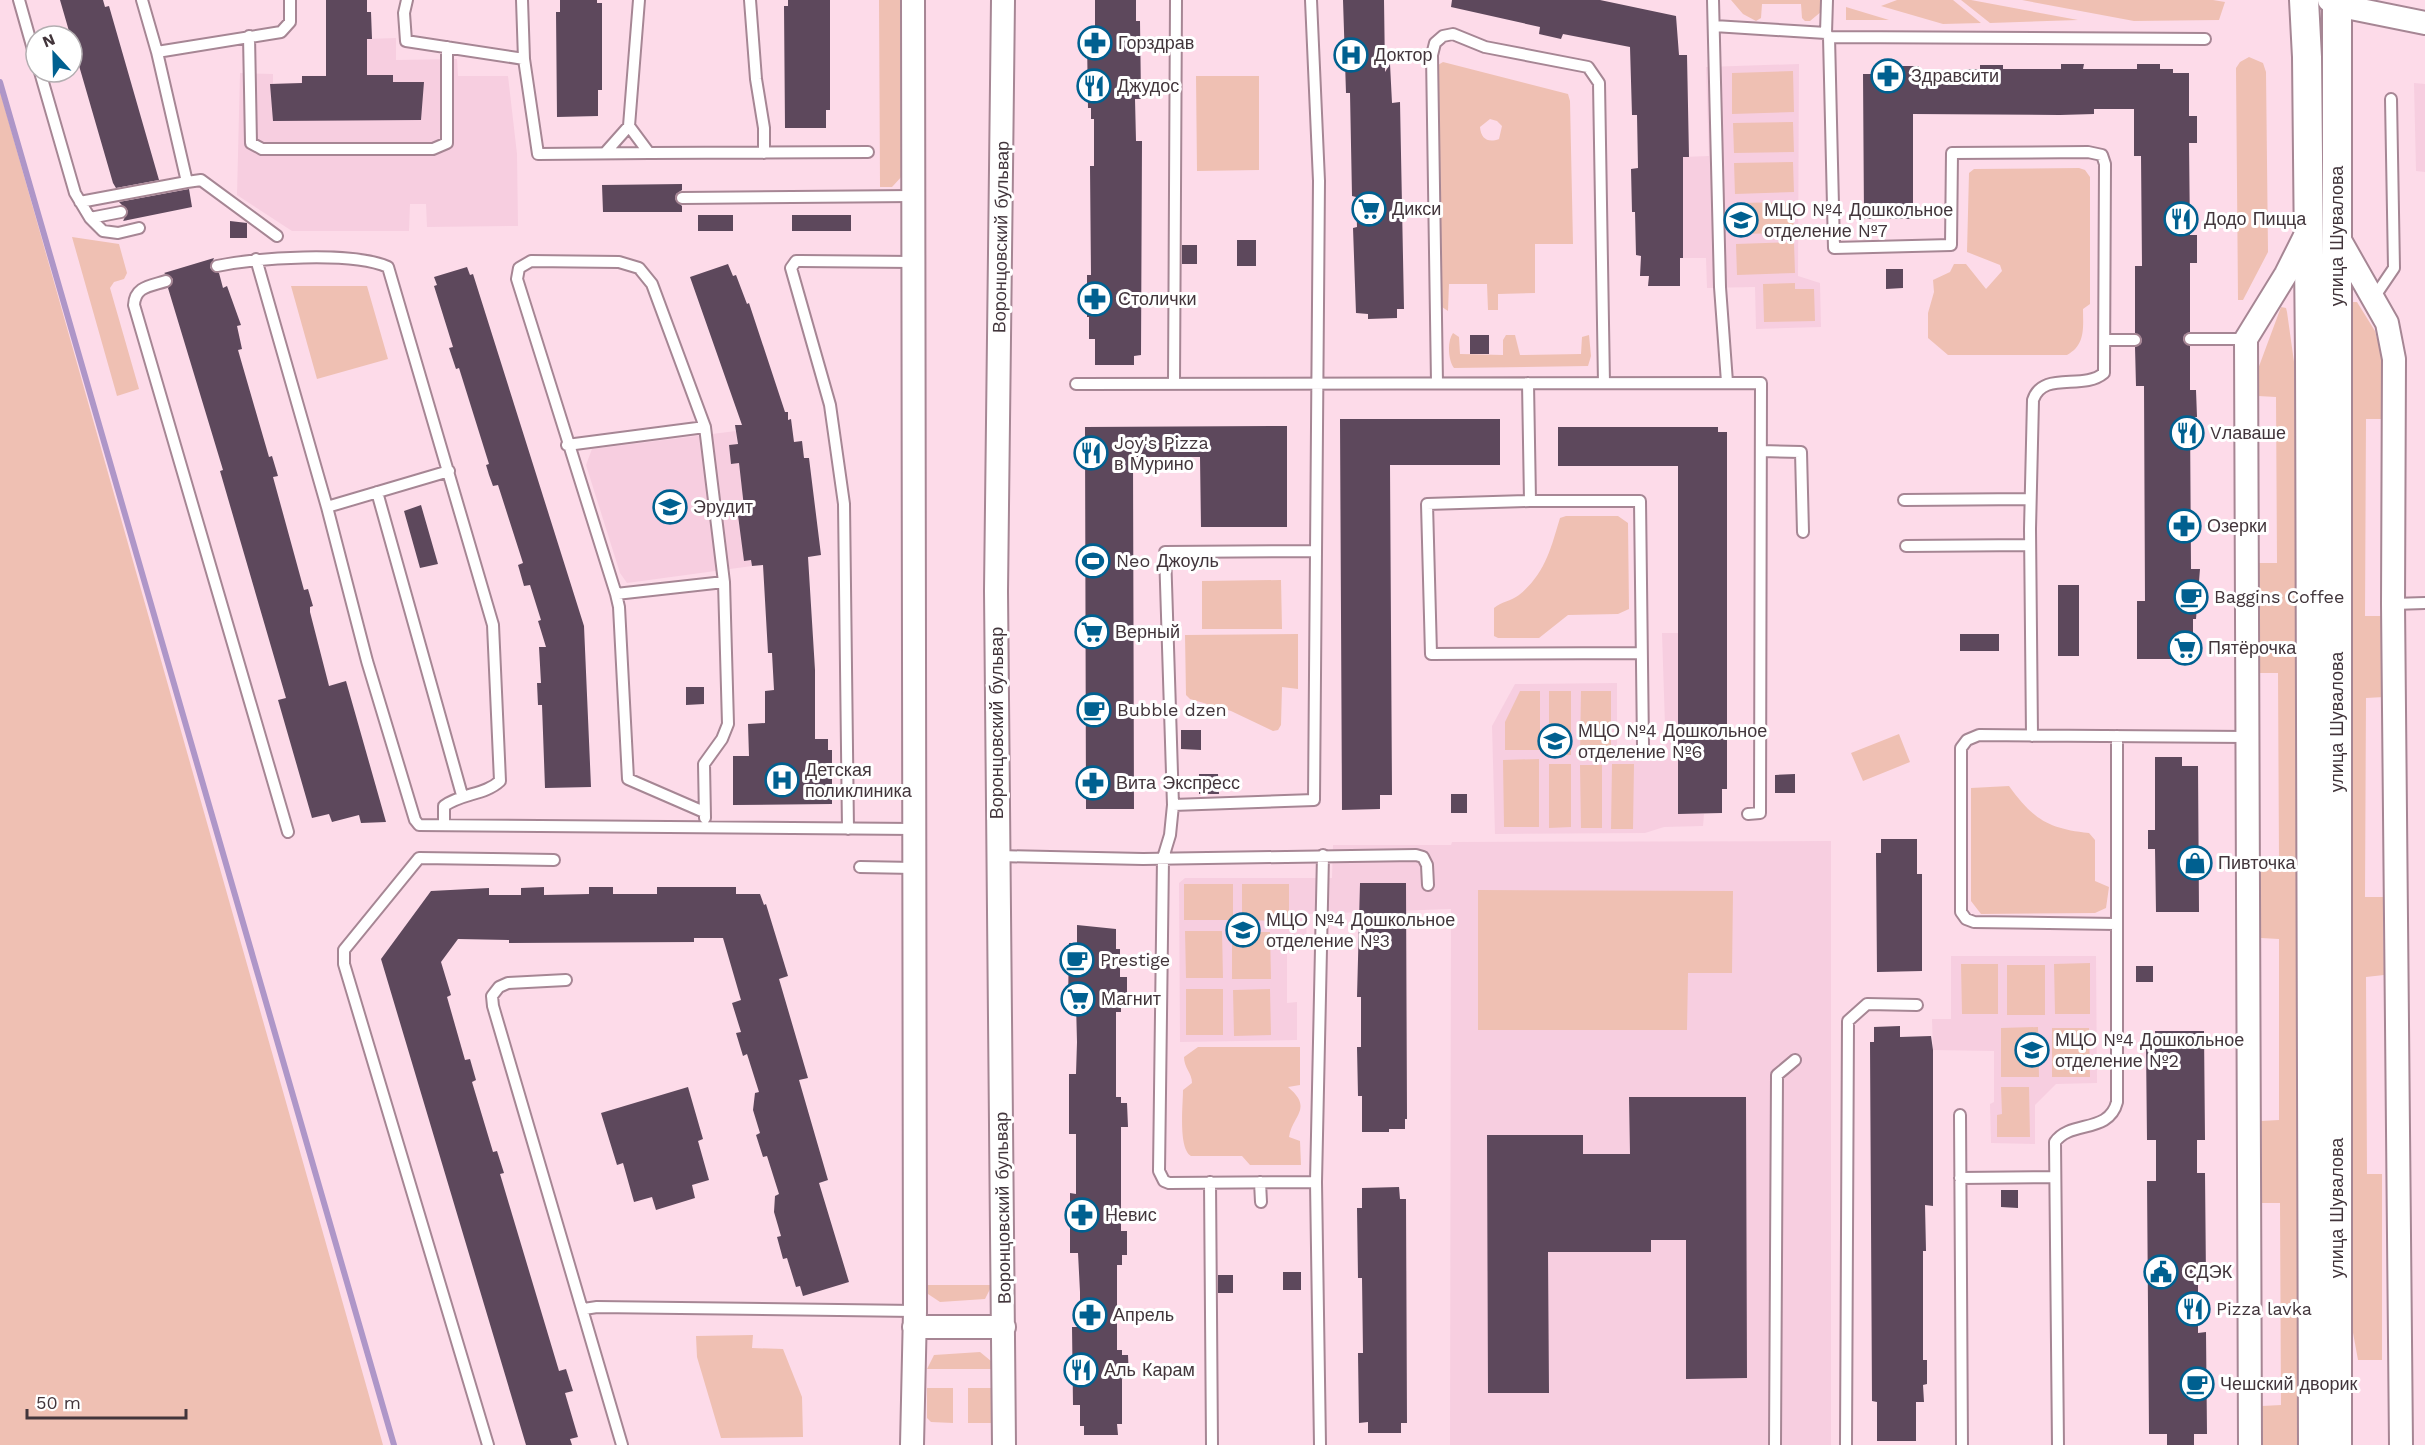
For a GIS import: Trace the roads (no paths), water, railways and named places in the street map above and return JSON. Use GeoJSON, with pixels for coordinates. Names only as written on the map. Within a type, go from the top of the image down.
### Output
{"type":"FeatureCollection","features":[{"type":"Feature","properties":{"kind":"street"},"geometry":{"type":"LineString","coordinates":[[912,1445],[914,1319],[913,0]]}},
{"type":"Feature","properties":{"kind":"street","name":"Воронцовский бульвар"},"geometry":{"type":"LineString","coordinates":[[1004,0],[996,591],[1005,1445]]}},
{"type":"Feature","properties":{"kind":"street","name":"улица Шувалова"},"geometry":{"type":"LineString","coordinates":[[2304,0],[2307,57],[2313,1445]]}},
{"type":"Feature","properties":{"kind":"street"},"geometry":{"type":"LineString","coordinates":[[2334,2],[2425,22]]}},
{"type":"Feature","properties":{"kind":"street","name":"улица Шувалова"},"geometry":{"type":"LineString","coordinates":[[2334,2],[2337,235],[2337,1445]]}},
{"type":"Feature","properties":{"kind":"street","name":"улица Шувалова"},"geometry":{"type":"LineString","coordinates":[[2246,339],[2286,274],[2308,230]]}},
{"type":"Feature","properties":{"kind":"street"},"geometry":{"type":"LineString","coordinates":[[2337,235],[2387,324],[2394,359],[2393,604],[2401,1445]]}},
{"type":"Feature","properties":{"kind":"street"},"geometry":{"type":"LineString","coordinates":[[2246,339],[2250,1445]]}},
{"type":"Feature","properties":{"kind":"street"},"geometry":{"type":"LineString","coordinates":[[914,1319],[1004,1327]]}},
{"type":"Feature","properties":{"kind":"lane"},"geometry":{"type":"LineString","coordinates":[[19,0],[26,24]]}},
{"type":"Feature","properties":{"kind":"lane"},"geometry":{"type":"LineString","coordinates":[[142,0],[158,52],[187,182]]}},
{"type":"Feature","properties":{"kind":"lane"},"geometry":{"type":"LineString","coordinates":[[158,52],[282,32],[290,22],[290,0]]}},
{"type":"Feature","properties":{"kind":"lane"},"geometry":{"type":"LineString","coordinates":[[407,0],[404,13],[406,41],[524,59]]}},
{"type":"Feature","properties":{"kind":"lane"},"geometry":{"type":"LineString","coordinates":[[522,0],[524,59],[538,154],[868,152]]}},
{"type":"Feature","properties":{"kind":"lane"},"geometry":{"type":"LineString","coordinates":[[604,153],[629,126],[639,0]]}},
{"type":"Feature","properties":{"kind":"lane"},"geometry":{"type":"LineString","coordinates":[[750,0],[756,79],[764,128],[764,153]]}},
{"type":"Feature","properties":{"kind":"lane"},"geometry":{"type":"LineString","coordinates":[[1174,384],[1176,0]]}},
{"type":"Feature","properties":{"kind":"lane"},"geometry":{"type":"LineString","coordinates":[[1173,806],[1314,800],[1319,181],[1311,0]]}},
{"type":"Feature","properties":{"kind":"lane"},"geometry":{"type":"LineString","coordinates":[[1713,0],[1720,287],[1727,382]]}},
{"type":"Feature","properties":{"kind":"lane"},"geometry":{"type":"LineString","coordinates":[[1827,0],[1834,248],[1951,245],[1952,153],[2096,153],[2102,156],[2105,164],[2105,368],[2097,379],[2044,384],[2036,390],[2033,400],[2030,500],[2032,736]]}},
{"type":"Feature","properties":{"kind":"lane"},"geometry":{"type":"LineString","coordinates":[[1714,26],[1827,34],[2205,39]]}},
{"type":"Feature","properties":{"kind":"lane"},"geometry":{"type":"LineString","coordinates":[[1437,383],[1432,55],[1436,43],[1443,36],[1454,34],[1485,46],[1588,68],[1599,83],[1604,383]]}},
{"type":"Feature","properties":{"kind":"lane"},"geometry":{"type":"LineString","coordinates":[[249,36],[251,142],[262,149],[433,149],[447,143],[447,47]]}},
{"type":"Feature","properties":{"kind":"lane"},"geometry":{"type":"LineString","coordinates":[[43,84],[75,193],[90,218],[103,231],[117,232],[139,228]]}},
{"type":"Feature","properties":{"kind":"lane"},"geometry":{"type":"LineString","coordinates":[[2373,299],[2394,268],[2391,99]]}},
{"type":"Feature","properties":{"kind":"lane"},"geometry":{"type":"LineString","coordinates":[[629,126],[649,153]]}},
{"type":"Feature","properties":{"kind":"lane"},"geometry":{"type":"LineString","coordinates":[[80,202],[201,180],[278,236]]}},
{"type":"Feature","properties":{"kind":"lane"},"geometry":{"type":"LineString","coordinates":[[682,198],[913,196]]}},
{"type":"Feature","properties":{"kind":"lane"},"geometry":{"type":"LineString","coordinates":[[90,218],[121,212]]}},
{"type":"Feature","properties":{"kind":"lane"},"geometry":{"type":"LineString","coordinates":[[217,267],[256,259],[365,259],[388,267],[493,625],[500,781],[491,789],[462,795],[444,806],[444,825]]}},
{"type":"Feature","properties":{"kind":"lane"},"geometry":{"type":"LineString","coordinates":[[256,259],[327,507],[367,661],[415,820],[419,825],[914,829]]}},
{"type":"Feature","properties":{"kind":"lane"},"geometry":{"type":"LineString","coordinates":[[704,812],[628,779],[619,607],[517,279],[519,268],[531,261],[619,262],[639,268],[652,284],[705,427],[724,582],[728,724],[722,739],[704,764],[705,827]]}},
{"type":"Feature","properties":{"kind":"lane"},"geometry":{"type":"LineString","coordinates":[[848,829],[844,504],[830,405],[791,268],[796,261],[913,262]]}},
{"type":"Feature","properties":{"kind":"lane"},"geometry":{"type":"LineString","coordinates":[[166,281],[139,290],[134,296],[134,305],[288,832]]}},
{"type":"Feature","properties":{"kind":"lane"},"geometry":{"type":"LineString","coordinates":[[2190,339],[2246,339]]}},
{"type":"Feature","properties":{"kind":"lane"},"geometry":{"type":"LineString","coordinates":[[2105,340],[2135,340]]}},
{"type":"Feature","properties":{"kind":"lane"},"geometry":{"type":"LineString","coordinates":[[1528,383],[1530,501]]}},
{"type":"Feature","properties":{"kind":"lane"},"geometry":{"type":"LineString","coordinates":[[1076,384],[1761,383],[1761,813],[1748,814]]}},
{"type":"Feature","properties":{"kind":"lane"},"geometry":{"type":"LineString","coordinates":[[567,445],[705,427]]}},
{"type":"Feature","properties":{"kind":"lane"},"geometry":{"type":"LineString","coordinates":[[1761,451],[1801,452],[1803,532]]}},
{"type":"Feature","properties":{"kind":"lane"},"geometry":{"type":"LineString","coordinates":[[327,507],[448,471]]}},
{"type":"Feature","properties":{"kind":"lane"},"geometry":{"type":"LineString","coordinates":[[377,492],[462,795]]}},
{"type":"Feature","properties":{"kind":"lane"},"geometry":{"type":"LineString","coordinates":[[1904,500],[2030,500]]}},
{"type":"Feature","properties":{"kind":"lane"},"geometry":{"type":"LineString","coordinates":[[1641,653],[1431,654],[1427,504],[1640,501],[1643,745]]}},
{"type":"Feature","properties":{"kind":"lane"},"geometry":{"type":"LineString","coordinates":[[1906,546],[2030,545]]}},
{"type":"Feature","properties":{"kind":"lane"},"geometry":{"type":"LineString","coordinates":[[1316,551],[1166,552],[1173,806],[1170,835],[1163,858],[1159,1171],[1164,1181],[1169,1183],[1317,1182]]}},
{"type":"Feature","properties":{"kind":"lane"},"geometry":{"type":"LineString","coordinates":[[616,594],[724,582]]}},
{"type":"Feature","properties":{"kind":"lane"},"geometry":{"type":"LineString","coordinates":[[2393,604],[2425,603]]}},
{"type":"Feature","properties":{"kind":"lane"},"geometry":{"type":"LineString","coordinates":[[2116,924],[1974,922],[1966,919],[1961,912],[1961,748],[1967,740],[1979,735],[2247,737]]}},
{"type":"Feature","properties":{"kind":"lane"},"geometry":{"type":"LineString","coordinates":[[2058,1445],[2055,1142],[2058,1137],[2099,1124],[2115,1111],[2117,1102],[2117,736]]}},
{"type":"Feature","properties":{"kind":"lane"},"geometry":{"type":"LineString","coordinates":[[1320,1445],[1317,1182],[1323,855]]}},
{"type":"Feature","properties":{"kind":"lane"},"geometry":{"type":"LineString","coordinates":[[998,856],[1163,858],[1416,855],[1423,857],[1427,865],[1428,885]]}},
{"type":"Feature","properties":{"kind":"lane"},"geometry":{"type":"LineString","coordinates":[[488,1445],[344,964],[344,950],[419,858],[554,860]]}},
{"type":"Feature","properties":{"kind":"lane"},"geometry":{"type":"LineString","coordinates":[[860,867],[914,868]]}},
{"type":"Feature","properties":{"kind":"lane"},"geometry":{"type":"LineString","coordinates":[[566,980],[508,983],[499,987],[492,996],[622,1445]]}},
{"type":"Feature","properties":{"kind":"lane"},"geometry":{"type":"LineString","coordinates":[[1846,1445],[1848,1021],[1868,1005],[1917,1005]]}},
{"type":"Feature","properties":{"kind":"lane"},"geometry":{"type":"LineString","coordinates":[[1775,1445],[1777,1076],[1795,1060]]}},
{"type":"Feature","properties":{"kind":"lane"},"geometry":{"type":"LineString","coordinates":[[1960,1115],[1962,1445]]}},
{"type":"Feature","properties":{"kind":"lane"},"geometry":{"type":"LineString","coordinates":[[1960,1178],[2055,1177]]}},
{"type":"Feature","properties":{"kind":"lane"},"geometry":{"type":"LineString","coordinates":[[1210,1182],[1212,1445]]}},
{"type":"Feature","properties":{"kind":"lane"},"geometry":{"type":"LineString","coordinates":[[1260,1182],[1261,1202]]}},
{"type":"Feature","properties":{"kind":"lane"},"geometry":{"type":"LineString","coordinates":[[584,1309],[597,1307],[914,1319]]}},
{"type":"Feature","properties":{"kind":"waterway"},"geometry":{"type":"LineString","coordinates":[[0,82],[394,1445]]}},
{"type":"Feature","properties":{"kind":"place","name":"Горздрав"},"geometry":{"type":"Point","coordinates":[1095,43]}},
{"type":"Feature","properties":{"kind":"place","name":"Доктор"},"geometry":{"type":"Point","coordinates":[1351,55]}},
{"type":"Feature","properties":{"kind":"place","name":"Здравсити"},"geometry":{"type":"Point","coordinates":[1888,76]}},
{"type":"Feature","properties":{"kind":"place","name":"Джудос"},"geometry":{"type":"Point","coordinates":[1094,86]}},
{"type":"Feature","properties":{"kind":"place","name":"Дикси"},"geometry":{"type":"Point","coordinates":[1369,209]}},
{"type":"Feature","properties":{"kind":"place","name":"Додо Пицца"},"geometry":{"type":"Point","coordinates":[2181,219]}},
{"type":"Feature","properties":{"kind":"place","name":"МЦО №4 Дошкольное отделение №7"},"geometry":{"type":"Point","coordinates":[1741,220]}},
{"type":"Feature","properties":{"kind":"place","name":"Столички"},"geometry":{"type":"Point","coordinates":[1095,299]}},
{"type":"Feature","properties":{"kind":"place","name":"Vлаваше"},"geometry":{"type":"Point","coordinates":[2187,433]}},
{"type":"Feature","properties":{"kind":"place","name":"Joy's Pizza в Мурино"},"geometry":{"type":"Point","coordinates":[1091,453]}},
{"type":"Feature","properties":{"kind":"place","name":"Эрудит"},"geometry":{"type":"Point","coordinates":[670,507]}},
{"type":"Feature","properties":{"kind":"place","name":"Озерки"},"geometry":{"type":"Point","coordinates":[2184,526]}},
{"type":"Feature","properties":{"kind":"place","name":"Neo Джоуль"},"geometry":{"type":"Point","coordinates":[1093,561]}},
{"type":"Feature","properties":{"kind":"place","name":"Baggins Coffee"},"geometry":{"type":"Point","coordinates":[2191,597]}},
{"type":"Feature","properties":{"kind":"place","name":"Верный"},"geometry":{"type":"Point","coordinates":[1092,632]}},
{"type":"Feature","properties":{"kind":"place","name":"Пятёрочка"},"geometry":{"type":"Point","coordinates":[2185,648]}},
{"type":"Feature","properties":{"kind":"place","name":"Bubble dzen"},"geometry":{"type":"Point","coordinates":[1094,710]}},
{"type":"Feature","properties":{"kind":"place","name":"МЦО №4 Дошкольное отделение №6"},"geometry":{"type":"Point","coordinates":[1555,741]}},
{"type":"Feature","properties":{"kind":"place","name":"Детская поликлиника"},"geometry":{"type":"Point","coordinates":[782,780]}},
{"type":"Feature","properties":{"kind":"place","name":"Вита Экспресс"},"geometry":{"type":"Point","coordinates":[1093,783]}},
{"type":"Feature","properties":{"kind":"place","name":"Пивточка"},"geometry":{"type":"Point","coordinates":[2195,863]}},
{"type":"Feature","properties":{"kind":"place","name":"МЦО №4 Дошкольное отделение №3"},"geometry":{"type":"Point","coordinates":[1243,930]}},
{"type":"Feature","properties":{"kind":"place","name":"Prestige"},"geometry":{"type":"Point","coordinates":[1077,960]}},
{"type":"Feature","properties":{"kind":"place","name":"Магнит"},"geometry":{"type":"Point","coordinates":[1078,999]}},
{"type":"Feature","properties":{"kind":"place","name":"МЦО №4 Дошкольное отделение №2"},"geometry":{"type":"Point","coordinates":[2032,1050]}},
{"type":"Feature","properties":{"kind":"place","name":"Невис"},"geometry":{"type":"Point","coordinates":[1082,1215]}},
{"type":"Feature","properties":{"kind":"place","name":"СДЭК"},"geometry":{"type":"Point","coordinates":[2161,1272]}},
{"type":"Feature","properties":{"kind":"place","name":"Pizza lavka"},"geometry":{"type":"Point","coordinates":[2193,1309]}},
{"type":"Feature","properties":{"kind":"place","name":"Апрель"},"geometry":{"type":"Point","coordinates":[1090,1315]}},
{"type":"Feature","properties":{"kind":"place","name":"Аль Карам"},"geometry":{"type":"Point","coordinates":[1081,1370]}},
{"type":"Feature","properties":{"kind":"place","name":"Чешский дворик"},"geometry":{"type":"Point","coordinates":[2197,1384]}}]}
